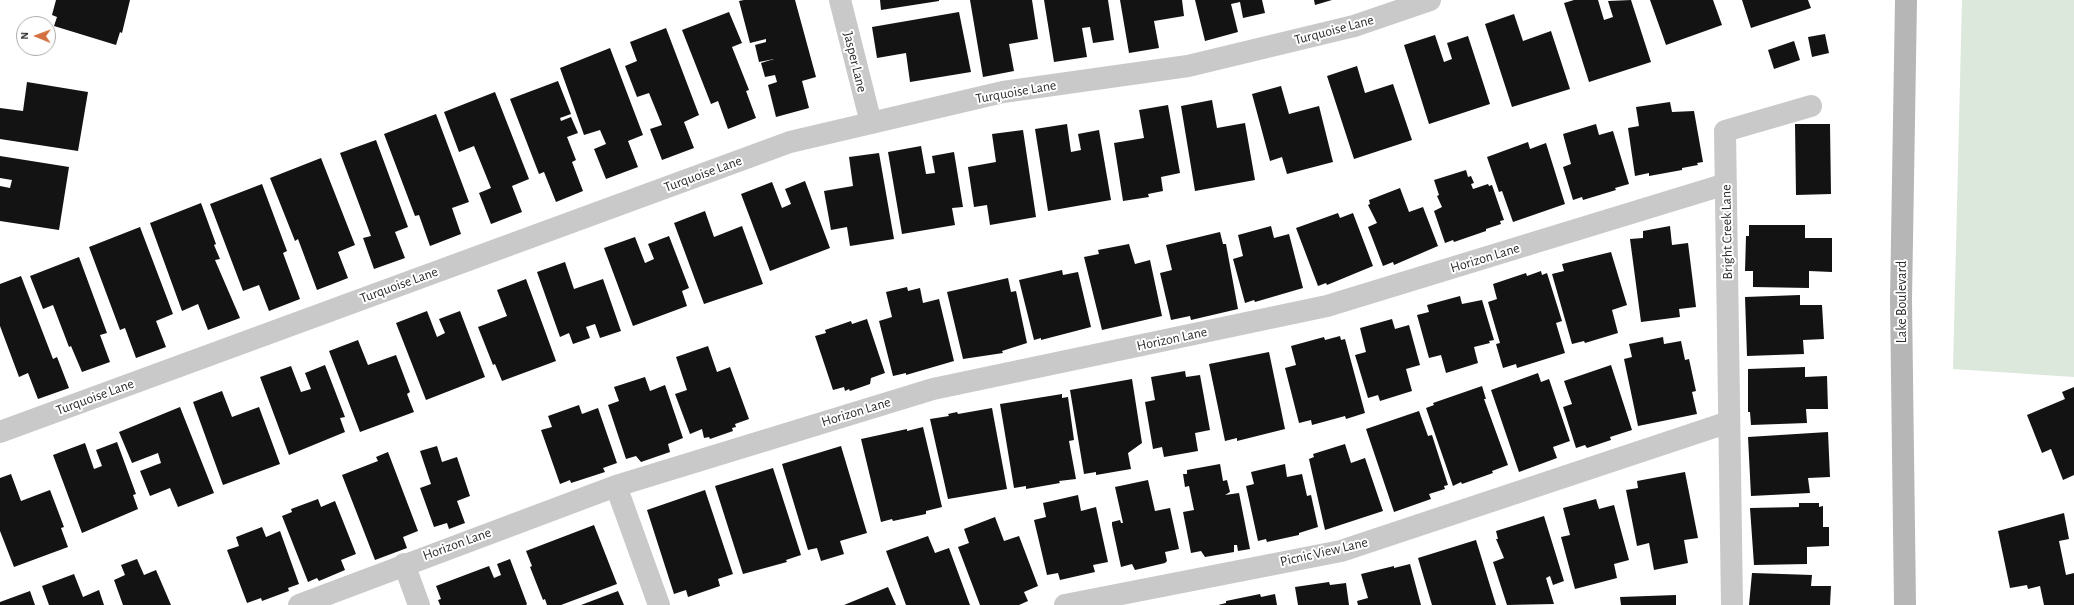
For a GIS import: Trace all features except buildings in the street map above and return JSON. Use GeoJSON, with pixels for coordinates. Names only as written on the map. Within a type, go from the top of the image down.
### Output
{"type":"FeatureCollection","features":[{"type":"Feature","properties":{"kind":"main road","name":"Lake Boulevard"},"geometry":{"type":"LineString","coordinates":[[1905,605],[1901,300],[1906,0]]}},
{"type":"Feature","properties":{"kind":"street","name":"Jasper Lane"},"geometry":{"type":"LineString","coordinates":[[840,0],[871,124]]}},
{"type":"Feature","properties":{"kind":"street","name":"Turquoise Lane"},"geometry":{"type":"LineString","coordinates":[[1,430],[790,142],[1003,92],[1188,66],[1354,26],[1430,0]]}},
{"type":"Feature","properties":{"kind":"street","name":"Bright Creek Lane"},"geometry":{"type":"LineString","coordinates":[[1732,605],[1725,132],[1811,106]]}},
{"type":"Feature","properties":{"kind":"street","name":"Horizon Lane"},"geometry":{"type":"LineString","coordinates":[[299,605],[404,564],[616,486],[933,389],[1328,306],[1726,184]]}},
{"type":"Feature","properties":{"kind":"street","name":"Picnic View Lane"},"geometry":{"type":"LineString","coordinates":[[1065,605],[1341,551],[1730,422]]}},
{"type":"Feature","properties":{"kind":"street"},"geometry":{"type":"LineString","coordinates":[[616,486],[659,605]]}},
{"type":"Feature","properties":{"kind":"street"},"geometry":{"type":"LineString","coordinates":[[404,564],[419,605]]}},
{"type":"Feature","properties":{"kind":"green space"},"geometry":{"type":"Polygon","coordinates":[[[1962,0],[2074,0],[2074,377],[1953,369],[1962,0]]]}}]}
